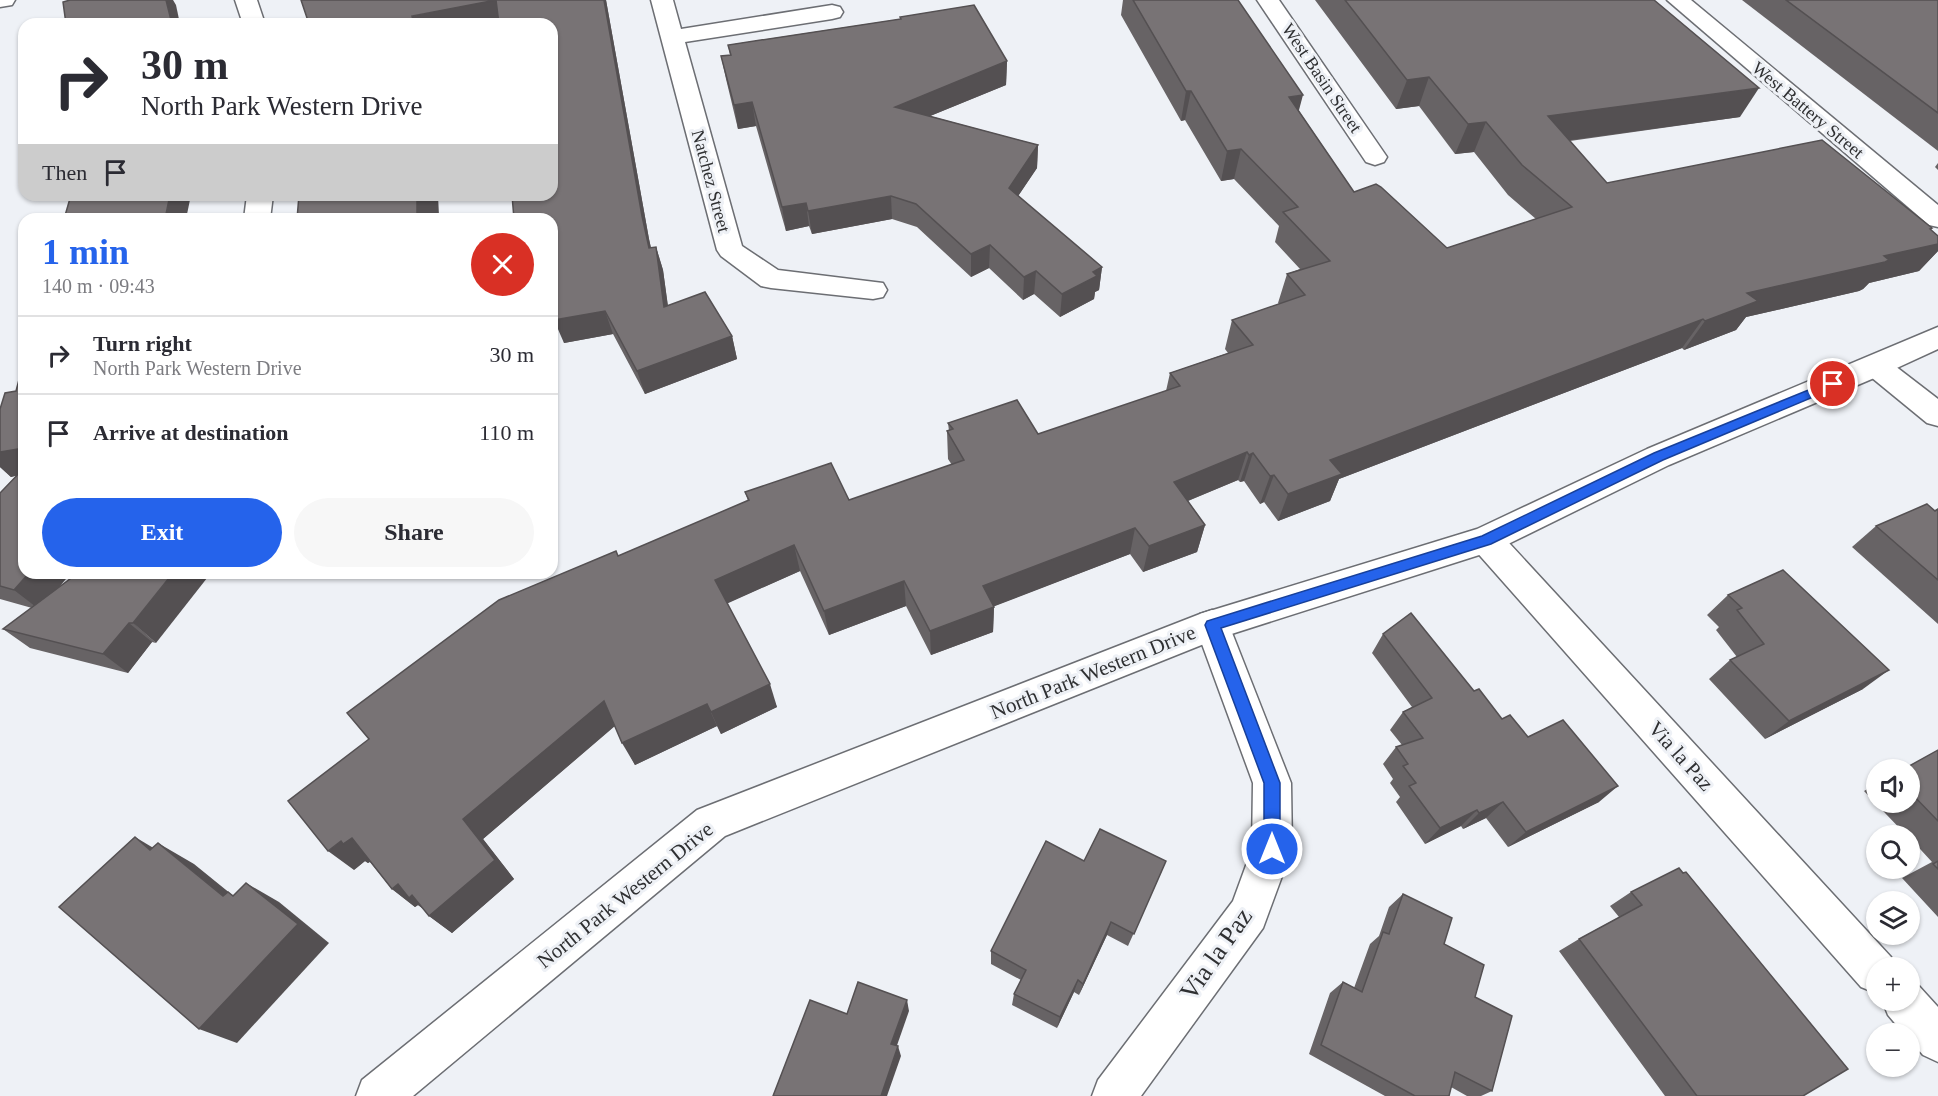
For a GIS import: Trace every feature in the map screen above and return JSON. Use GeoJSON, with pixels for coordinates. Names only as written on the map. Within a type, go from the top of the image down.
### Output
{"type":"FeatureCollection","features":[{"type":"Feature","properties":{"kind":"street"},"geometry":{"type":"LineString","coordinates":[[0,1],[4,0]]}},
{"type":"Feature","properties":{"kind":"street"},"geometry":{"type":"LineString","coordinates":[[246,0],[252,18]]}},
{"type":"Feature","properties":{"kind":"street","name":"Natchez Street"},"geometry":{"type":"LineString","coordinates":[[662,0],[730,250],[771,279],[873,290]]}},
{"type":"Feature","properties":{"kind":"street","name":"West Basin Street"},"geometry":{"type":"LineString","coordinates":[[1269,0],[1375,157]]}},
{"type":"Feature","properties":{"kind":"street","name":"West Battery Street"},"geometry":{"type":"LineString","coordinates":[[1678,0],[1938,219]]}},
{"type":"Feature","properties":{"kind":"street"},"geometry":{"type":"LineString","coordinates":[[673,37],[832,12]]}},
{"type":"Feature","properties":{"kind":"street","name":"North Park Western Drive"},"geometry":{"type":"LineString","coordinates":[[378,1095],[711,823],[1212,625],[1486,540],[1658,457],[1938,338]]}},
{"type":"Feature","properties":{"kind":"street"},"geometry":{"type":"LineString","coordinates":[[1876,366],[1938,415]]}},
{"type":"Feature","properties":{"kind":"street","name":"Via la Paz"},"geometry":{"type":"LineString","coordinates":[[1486,540],[1866,961]]}},
{"type":"Feature","properties":{"kind":"street","name":"Via la Paz"},"geometry":{"type":"LineString","coordinates":[[1114,1096],[1249,914],[1272,849],[1272,783],[1212,625]]}},
{"type":"Feature","properties":{"kind":"street"},"geometry":{"type":"LineString","coordinates":[[1913,1011],[1938,1040]]}},
{"type":"Feature","properties":{"kind":"building"},"geometry":{"type":"Polygon","coordinates":[[[70,0],[166,0],[170,18],[65,18],[63,2],[70,0]]]}},
{"type":"Feature","properties":{"kind":"building"},"geometry":{"type":"Polygon","coordinates":[[[301,0],[496,0],[412,16],[412,18],[307,18],[301,0]]]}},
{"type":"Feature","properties":{"kind":"building"},"geometry":{"type":"Polygon","coordinates":[[[496,0],[604,0],[642,216],[649,248],[656,247],[664,307],[705,292],[732,336],[637,371],[605,311],[558,319],[558,213],[514,213],[512,201],[558,201],[558,18],[498,18],[496,0]]]}},
{"type":"Feature","properties":{"kind":"building"},"geometry":{"type":"Polygon","coordinates":[[[1133,0],[1238,0],[1303,95],[1289,97],[1354,192],[1376,184],[1381,187],[1447,248],[1572,207],[1522,165],[1486,122],[1468,124],[1429,77],[1407,80],[1345,0],[1654,0],[1759,88],[1548,116],[1607,183],[1822,140],[1932,228],[1930,229],[1938,236],[1938,244],[1884,256],[1889,260],[1885,262],[1747,293],[1758,301],[1705,321],[1703,319],[1330,460],[1342,474],[1288,494],[1274,475],[1270,476],[1253,453],[1249,455],[1247,452],[1174,482],[1205,525],[1149,546],[1135,528],[983,586],[994,607],[930,631],[904,581],[824,611],[794,545],[715,580],[770,684],[711,712],[707,704],[622,743],[604,701],[463,819],[495,860],[429,916],[412,895],[409,898],[398,884],[392,889],[352,838],[343,844],[341,841],[328,851],[288,801],[369,739],[347,713],[499,600],[549,579],[558,579],[558,575],[616,551],[618,556],[749,500],[745,492],[831,463],[849,500],[964,460],[947,431],[953,429],[948,423],[1017,400],[1038,434],[1180,386],[1170,373],[1253,345],[1232,320],[1305,295],[1287,274],[1330,261],[1283,212],[1298,207],[1241,149],[1227,151],[1191,91],[1186,91],[1133,0]]]}},
{"type":"Feature","properties":{"kind":"building"},"geometry":{"type":"Polygon","coordinates":[[[1786,0],[1938,0],[1938,113],[1786,0]]]}},
{"type":"Feature","properties":{"kind":"building"},"geometry":{"type":"Polygon","coordinates":[[[974,5],[1007,61],[895,107],[1038,145],[1009,188],[1102,267],[1093,272],[1097,276],[1062,294],[1036,271],[1024,277],[990,245],[971,254],[916,204],[891,196],[808,211],[806,203],[782,207],[752,102],[734,105],[721,56],[731,55],[728,45],[901,19],[900,17],[974,5]]]}},
{"type":"Feature","properties":{"kind":"building"},"geometry":{"type":"Polygon","coordinates":[[[69,201],[169,201],[166,213],[66,213],[69,201]]]}},
{"type":"Feature","properties":{"kind":"building"},"geometry":{"type":"Polygon","coordinates":[[[298,201],[417,201],[417,213],[298,213],[298,201]]]}},
{"type":"Feature","properties":{"kind":"building"},"geometry":{"type":"Polygon","coordinates":[[[18,384],[18,449],[0,452],[0,409],[5,393],[16,391],[18,384]]]}},
{"type":"Feature","properties":{"kind":"building"},"geometry":{"type":"Polygon","coordinates":[[[18,474],[18,579],[24,579],[14,590],[0,586],[0,493],[18,474]]]}},
{"type":"Feature","properties":{"kind":"building"},"geometry":{"type":"Polygon","coordinates":[[[1927,504],[1935,511],[1938,509],[1938,580],[1876,526],[1927,504]]]}},
{"type":"Feature","properties":{"kind":"building"},"geometry":{"type":"Polygon","coordinates":[[[1783,570],[1889,670],[1789,721],[1730,660],[1764,644],[1737,610],[1742,608],[1728,595],[1783,570]]]}},
{"type":"Feature","properties":{"kind":"building"},"geometry":{"type":"Polygon","coordinates":[[[70,579],[168,579],[133,623],[129,623],[103,654],[3,629],[70,579]]]}},
{"type":"Feature","properties":{"kind":"building"},"geometry":{"type":"Polygon","coordinates":[[[1411,613],[1474,691],[1479,689],[1502,719],[1510,715],[1528,737],[1563,720],[1618,786],[1526,832],[1503,802],[1479,813],[1477,810],[1440,828],[1409,786],[1416,783],[1403,766],[1408,764],[1396,747],[1423,738],[1403,712],[1432,698],[1383,634],[1411,613]]]}},
{"type":"Feature","properties":{"kind":"building"},"geometry":{"type":"Polygon","coordinates":[[[1938,750],[1938,821],[1920,802],[1920,760],[1938,750]]]}},
{"type":"Feature","properties":{"kind":"building"},"geometry":{"type":"Polygon","coordinates":[[[1100,829],[1166,861],[1134,934],[1111,922],[1083,984],[1078,980],[1060,1017],[1014,994],[1026,970],[991,951],[1046,841],[1084,861],[1100,829]]]}},
{"type":"Feature","properties":{"kind":"building"},"geometry":{"type":"Polygon","coordinates":[[[135,837],[150,850],[158,843],[223,896],[228,892],[233,896],[246,883],[298,924],[199,1029],[59,907],[135,837]]]}},
{"type":"Feature","properties":{"kind":"building"},"geometry":{"type":"Polygon","coordinates":[[[1679,868],[1683,873],[1686,872],[1848,1069],[1803,1096],[1697,1096],[1579,939],[1642,905],[1631,892],[1679,868]]]}},
{"type":"Feature","properties":{"kind":"building"},"geometry":{"type":"Polygon","coordinates":[[[1403,894],[1452,918],[1444,944],[1484,965],[1475,997],[1512,1016],[1492,1091],[1455,1072],[1449,1096],[1415,1096],[1321,1045],[1343,982],[1362,992],[1383,932],[1389,934],[1403,894]]]}},
{"type":"Feature","properties":{"kind":"building"},"geometry":{"type":"Polygon","coordinates":[[[858,982],[907,1000],[891,1044],[898,1046],[881,1096],[773,1096],[810,1000],[847,1014],[858,982]]]}},
{"type":"Feature","properties":{"kind":"route"},"geometry":{"type":"LineString","coordinates":[[1272,849],[1272,783],[1212,625],[1486,540],[1658,457],[1833,384]]}}]}
